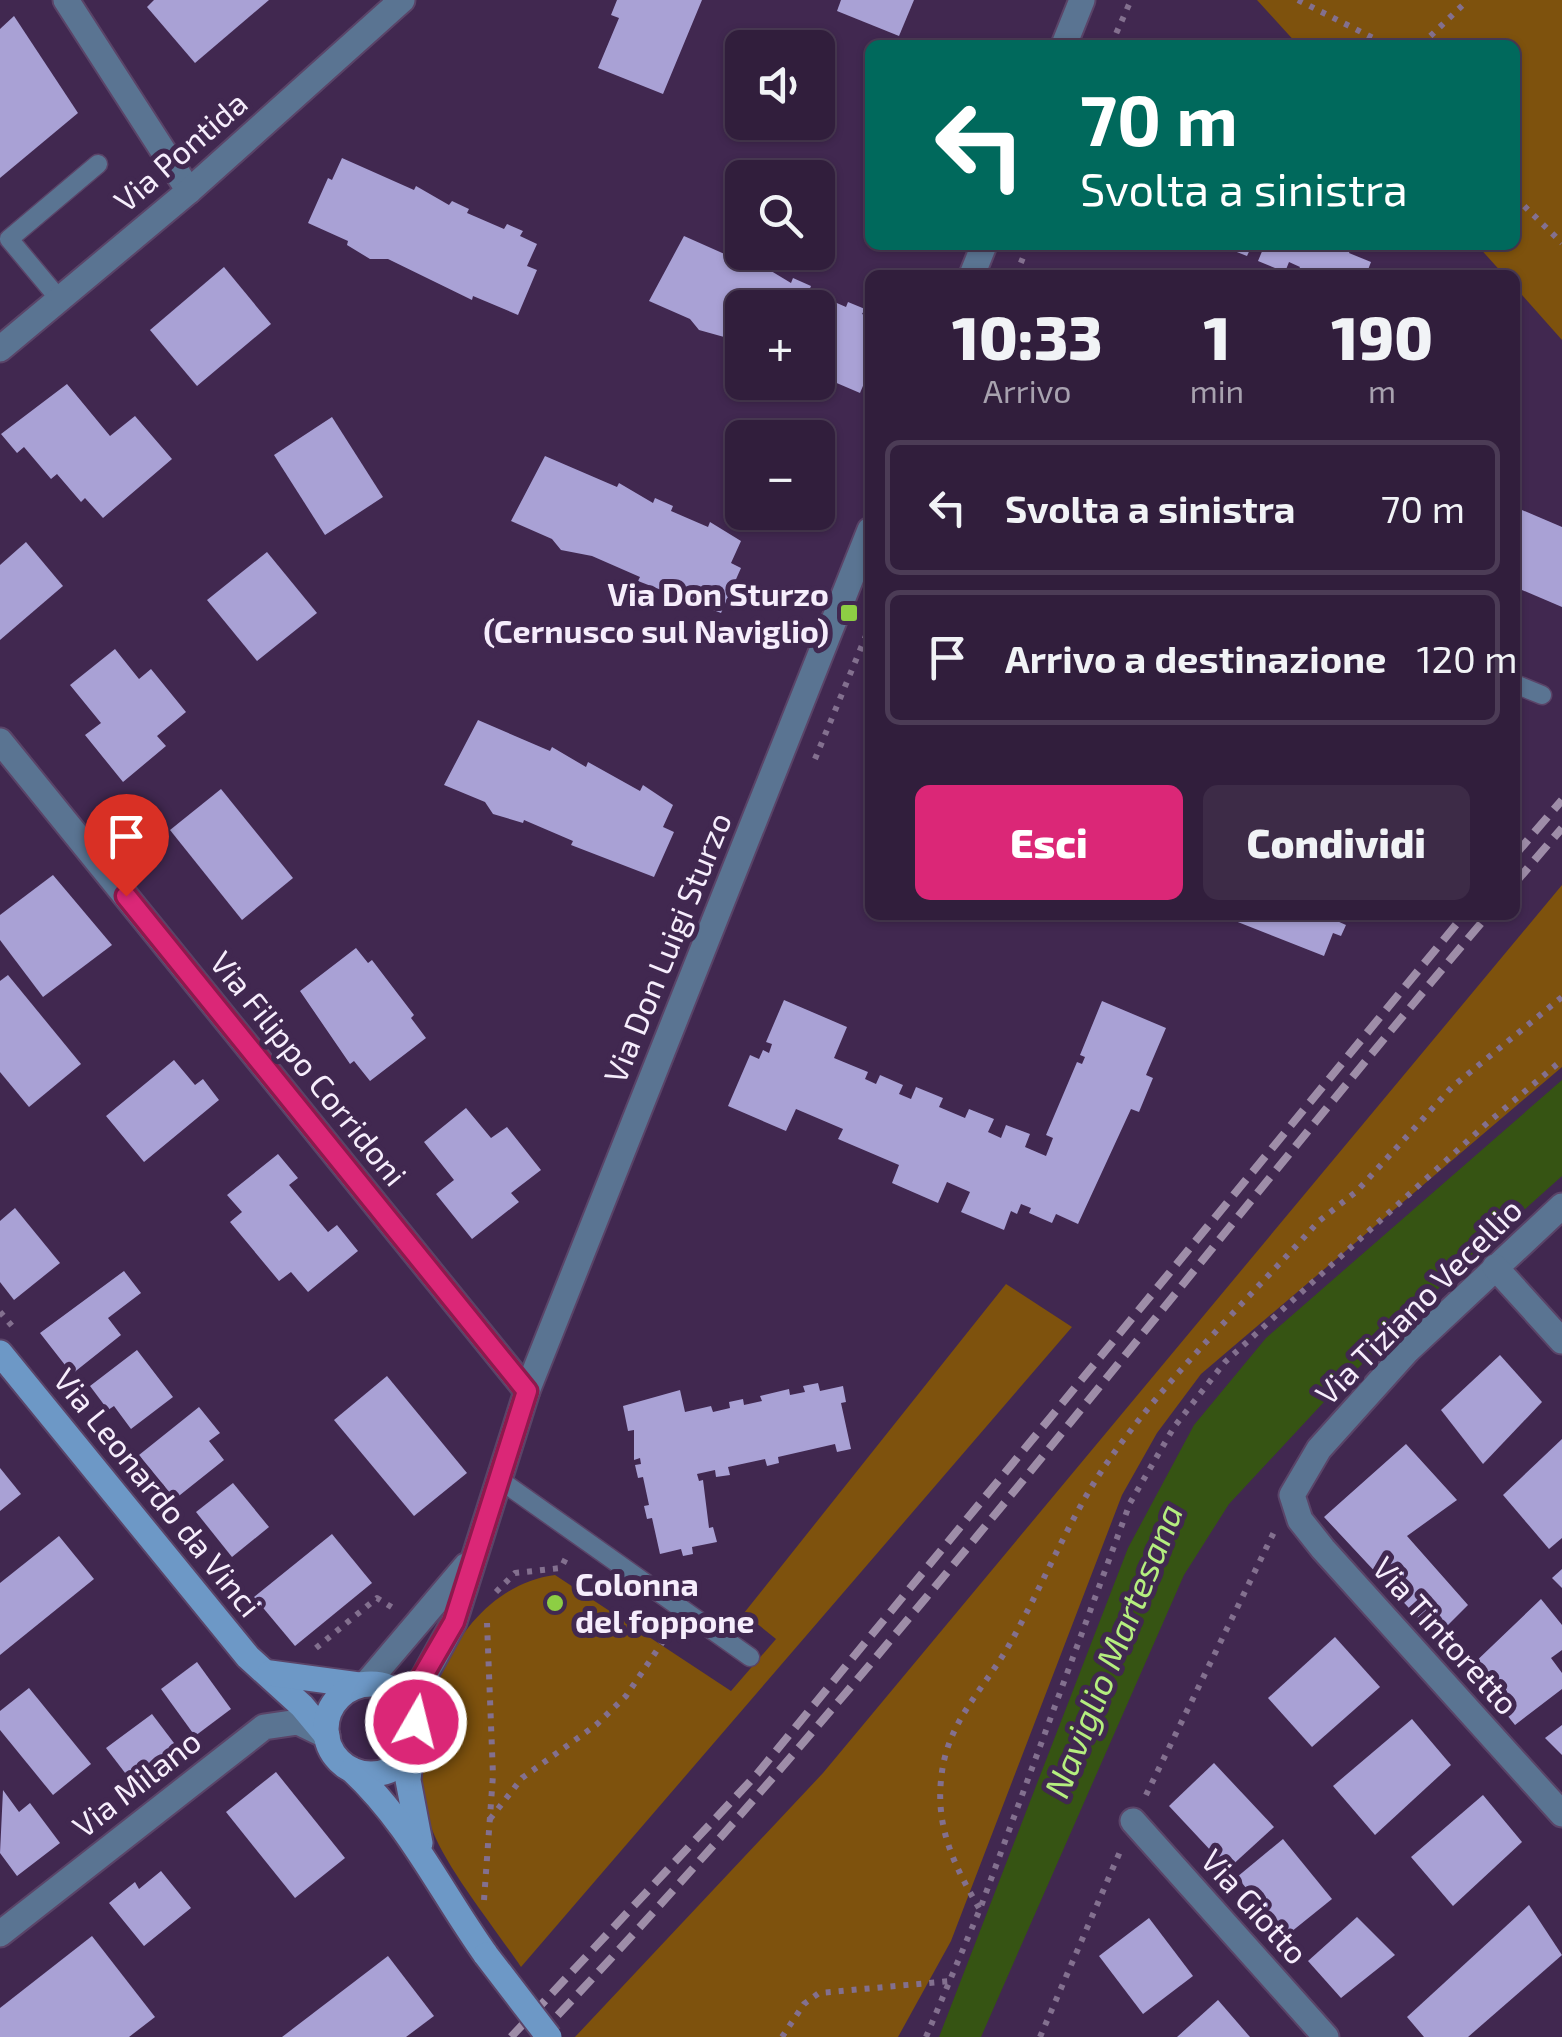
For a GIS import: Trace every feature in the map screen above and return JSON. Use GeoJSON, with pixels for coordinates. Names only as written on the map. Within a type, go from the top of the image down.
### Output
{"type":"FeatureCollection","features":[{"type":"Feature","properties":{"kind":"street"},"geometry":{"type":"LineString","coordinates":[[66,0],[188,190]]}},
{"type":"Feature","properties":{"kind":"street","name":"Via Pontida"},"geometry":{"type":"LineString","coordinates":[[0,349],[188,190],[402,0]]}},
{"type":"Feature","properties":{"kind":"street"},"geometry":{"type":"LineString","coordinates":[[1066,40],[1082,0]]}},
{"type":"Feature","properties":{"kind":"street","name":"Via Don Luigi Sturzo"},"geometry":{"type":"LineString","coordinates":[[409,1704],[454,1622],[527,1391],[865,543]]}},
{"type":"Feature","properties":{"kind":"street","name":"Via Filippo Corridoni"},"geometry":{"type":"LineString","coordinates":[[0,741],[527,1391]]}},
{"type":"Feature","properties":{"kind":"street","name":"Via Tiziano Vecellio"},"geometry":{"type":"LineString","coordinates":[[1292,1495],[1319,1449],[1408,1350],[1562,1206]]}},
{"type":"Feature","properties":{"kind":"street"},"geometry":{"type":"LineString","coordinates":[[1494,1267],[1562,1340]]}},
{"type":"Feature","properties":{"kind":"street","name":"Via Leonardo da Vinci"},"geometry":{"type":"LineString","coordinates":[[0,1353],[265,1672],[327,1736]]}},
{"type":"Feature","properties":{"kind":"street","name":"Via Tintoretto"},"geometry":{"type":"LineString","coordinates":[[1292,1495],[1300,1520],[1323,1549],[1562,1814]]}},
{"type":"Feature","properties":{"kind":"street"},"geometry":{"type":"LineString","coordinates":[[478,1550],[362,1685],[334,1704],[327,1736],[335,1756],[388,1806],[422,1853],[448,1902],[548,2037]]}},
{"type":"Feature","properties":{"kind":"street"},"geometry":{"type":"LineString","coordinates":[[265,1672],[393,1689],[409,1704],[416,1725],[408,1780],[422,1853]]}},
{"type":"Feature","properties":{"kind":"street","name":"Via Milano"},"geometry":{"type":"LineString","coordinates":[[0,1934],[264,1727],[298,1722],[327,1736]]}},
{"type":"Feature","properties":{"kind":"street"},"geometry":{"type":"LineString","coordinates":[[351,1769],[384,1772],[399,1765],[411,1751]]}},
{"type":"Feature","properties":{"kind":"street","name":"Via Giotto"},"geometry":{"type":"LineString","coordinates":[[1133,1821],[1326,2037]]}},
{"type":"Feature","properties":{"kind":"lane"},"geometry":{"type":"LineString","coordinates":[[60,300],[9,239],[98,164]]}},
{"type":"Feature","properties":{"kind":"lane"},"geometry":{"type":"LineString","coordinates":[[1520,686],[1542,695]]}},
{"type":"Feature","properties":{"kind":"lane"},"geometry":{"type":"LineString","coordinates":[[500,1480],[750,1657]]}},
{"type":"Feature","properties":{"kind":"path"},"geometry":{"type":"LineString","coordinates":[[1113,40],[1131,0]]}},
{"type":"Feature","properties":{"kind":"path"},"geometry":{"type":"LineString","coordinates":[[1298,0],[1377,40]]}},
{"type":"Feature","properties":{"kind":"path"},"geometry":{"type":"LineString","coordinates":[[1425,40],[1468,0]]}},
{"type":"Feature","properties":{"kind":"path"},"geometry":{"type":"LineString","coordinates":[[1520,201],[1562,243]]}},
{"type":"Feature","properties":{"kind":"path"},"geometry":{"type":"LineString","coordinates":[[810,770],[865,638]]}},
{"type":"Feature","properties":{"kind":"path"},"geometry":{"type":"LineString","coordinates":[[980,1909],[952,1862],[943,1828],[940,1790],[946,1746],[962,1710],[1010,1642],[1107,1462],[1320,1221],[1357,1190],[1452,1087],[1562,997]]}},
{"type":"Feature","properties":{"kind":"path"},"geometry":{"type":"LineString","coordinates":[[926,2037],[980,1909],[1130,1503],[1174,1428],[1225,1362],[1484,1125],[1562,1060]]}},
{"type":"Feature","properties":{"kind":"path"},"geometry":{"type":"LineString","coordinates":[[0,1312],[24,1342]]}},
{"type":"Feature","properties":{"kind":"path"},"geometry":{"type":"LineString","coordinates":[[1040,2037],[1133,1821],[1292,1495]]}},
{"type":"Feature","properties":{"kind":"path"},"geometry":{"type":"LineString","coordinates":[[493,1600],[515,1573],[561,1568],[578,1535]]}},
{"type":"Feature","properties":{"kind":"path"},"geometry":{"type":"LineString","coordinates":[[306,1657],[377,1598],[418,1624]]}},
{"type":"Feature","properties":{"kind":"path"},"geometry":{"type":"LineString","coordinates":[[490,1819],[522,1778],[596,1726],[626,1696],[684,1610]]}},
{"type":"Feature","properties":{"kind":"path"},"geometry":{"type":"LineString","coordinates":[[484,1901],[490,1819],[487,1612]]}},
{"type":"Feature","properties":{"kind":"path"},"geometry":{"type":"LineString","coordinates":[[440,1751],[444,1695]]}},
{"type":"Feature","properties":{"kind":"path"},"geometry":{"type":"LineString","coordinates":[[476,1886],[491,1914]]}},
{"type":"Feature","properties":{"kind":"path"},"geometry":{"type":"LineString","coordinates":[[782,2037],[804,2004],[819,1992],[950,1980]]}},
{"type":"Feature","properties":{"kind":"shaded area"},"geometry":{"type":"Polygon","coordinates":[[[1257,0],[1562,0],[1562,340],[1520,293],[1520,270],[1500,270],[1482,250],[1520,250],[1520,40],[1293,40],[1257,0]]]}},
{"type":"Feature","properties":{"kind":"shaded area"},"geometry":{"type":"Polygon","coordinates":[[[1562,885],[1562,1067],[1201,1374],[1157,1433],[1122,1495],[951,1941],[898,2037],[575,2037],[823,1773],[1562,885]]]}},
{"type":"Feature","properties":{"kind":"shaded area"},"geometry":{"type":"Polygon","coordinates":[[[1006,1284],[1072,1327],[521,1967],[440,1847],[424,1795],[422,1755],[428,1714],[441,1675],[460,1638],[486,1608],[518,1586],[555,1575],[731,1691],[776,1639],[744,1613],[1006,1284]]]}},
{"type":"Feature","properties":{"kind":"water","name":"Naviglio Martesana"},"geometry":{"type":"Polygon","coordinates":[[[1562,1080],[1562,1176],[1455,1272],[1323,1403],[1229,1504],[1184,1575],[981,2037],[939,2037],[1128,1548],[1194,1425],[1266,1338],[1562,1080]]]}},
{"type":"Feature","properties":{"kind":"building"},"geometry":{"type":"Polygon","coordinates":[[[154,0],[269,0],[195,63],[147,7],[154,0]]]}},
{"type":"Feature","properties":{"kind":"building"},"geometry":{"type":"Polygon","coordinates":[[[617,0],[702,0],[663,94],[598,68],[619,18],[611,15],[617,0]]]}},
{"type":"Feature","properties":{"kind":"building"},"geometry":{"type":"Polygon","coordinates":[[[841,0],[914,0],[899,36],[837,11],[841,0]]]}},
{"type":"Feature","properties":{"kind":"building"},"geometry":{"type":"Polygon","coordinates":[[[14,16],[78,113],[0,178],[0,29],[14,16]]]}},
{"type":"Feature","properties":{"kind":"building"},"geometry":{"type":"Polygon","coordinates":[[[342,158],[414,190],[416,186],[449,205],[452,201],[469,209],[467,213],[504,229],[507,224],[523,231],[520,236],[537,244],[527,266],[537,270],[518,315],[473,296],[472,300],[388,259],[370,259],[347,245],[348,241],[308,223],[328,178],[332,180],[342,158]]]}},
{"type":"Feature","properties":{"kind":"building"},"geometry":{"type":"Polygon","coordinates":[[[684,236],[725,254],[725,270],[770,270],[791,283],[793,278],[811,286],[809,290],[725,290],[725,337],[699,330],[690,319],[649,301],[684,236]]]}},
{"type":"Feature","properties":{"kind":"building"},"geometry":{"type":"Polygon","coordinates":[[[1263,250],[1350,250],[1349,253],[1371,262],[1368,270],[1298,270],[1300,267],[1289,262],[1286,270],[1280,270],[1258,261],[1263,250]]]}},
{"type":"Feature","properties":{"kind":"building"},"geometry":{"type":"Polygon","coordinates":[[[224,267],[271,324],[197,386],[150,330],[224,267]]]}},
{"type":"Feature","properties":{"kind":"building"},"geometry":{"type":"Polygon","coordinates":[[[835,302],[846,307],[848,302],[865,309],[865,381],[860,393],[835,382],[835,302]]]}},
{"type":"Feature","properties":{"kind":"building"},"geometry":{"type":"Polygon","coordinates":[[[67,384],[110,436],[135,416],[172,459],[103,518],[85,498],[81,502],[57,474],[51,479],[24,447],[17,453],[1,434],[67,384]]]}},
{"type":"Feature","properties":{"kind":"building"},"geometry":{"type":"Polygon","coordinates":[[[332,417],[383,497],[325,535],[274,455],[332,417]]]}},
{"type":"Feature","properties":{"kind":"building"},"geometry":{"type":"Polygon","coordinates":[[[545,456],[617,487],[619,483],[653,503],[655,498],[673,506],[671,511],[708,527],[710,522],[741,541],[731,563],[741,568],[721,613],[638,581],[640,577],[592,556],[561,550],[552,539],[511,521],[545,456]]]}},
{"type":"Feature","properties":{"kind":"building"},"geometry":{"type":"Polygon","coordinates":[[[1520,509],[1562,527],[1562,607],[1520,589],[1520,509]]]}},
{"type":"Feature","properties":{"kind":"building"},"geometry":{"type":"Polygon","coordinates":[[[26,542],[63,586],[0,640],[0,565],[26,542]]]}},
{"type":"Feature","properties":{"kind":"building"},"geometry":{"type":"Polygon","coordinates":[[[267,552],[317,613],[257,661],[207,600],[267,552]]]}},
{"type":"Feature","properties":{"kind":"building"},"geometry":{"type":"Polygon","coordinates":[[[115,649],[139,679],[151,669],[186,712],[157,736],[166,746],[123,782],[85,735],[101,723],[70,685],[115,649]]]}},
{"type":"Feature","properties":{"kind":"building"},"geometry":{"type":"Polygon","coordinates":[[[478,720],[550,751],[552,747],[586,767],[588,762],[640,791],[643,785],[673,805],[663,827],[674,832],[654,877],[571,845],[573,841],[524,820],[523,823],[493,814],[485,802],[444,785],[478,720]]]}},
{"type":"Feature","properties":{"kind":"building"},"geometry":{"type":"Polygon","coordinates":[[[221,789],[293,878],[242,920],[170,830],[221,789]]]}},
{"type":"Feature","properties":{"kind":"building"},"geometry":{"type":"Polygon","coordinates":[[[53,875],[112,945],[43,997],[0,940],[0,915],[53,875]]]}},
{"type":"Feature","properties":{"kind":"building"},"geometry":{"type":"Polygon","coordinates":[[[1233,920],[1338,920],[1346,925],[1341,936],[1333,933],[1324,956],[1233,920]]]}},
{"type":"Feature","properties":{"kind":"building"},"geometry":{"type":"Polygon","coordinates":[[[356,948],[368,963],[372,960],[414,1015],[411,1018],[426,1038],[370,1081],[354,1061],[350,1064],[300,991],[356,948]]]}},
{"type":"Feature","properties":{"kind":"building"},"geometry":{"type":"Polygon","coordinates":[[[8,975],[81,1064],[29,1107],[0,1072],[0,981],[8,975]]]}},
{"type":"Feature","properties":{"kind":"building"},"geometry":{"type":"Polygon","coordinates":[[[784,1000],[847,1027],[834,1058],[868,1072],[865,1079],[876,1084],[880,1075],[903,1085],[899,1094],[911,1099],[916,1087],[943,1098],[939,1107],[965,1118],[969,1109],[994,1119],[988,1132],[1001,1138],[1006,1125],[1030,1134],[1025,1147],[1046,1156],[1053,1138],[1046,1135],[1077,1062],[1082,1064],[1085,1057],[1080,1055],[1102,1001],[1166,1028],[1146,1075],[1153,1078],[1139,1112],[1131,1109],[1078,1224],[1056,1214],[1052,1223],[1029,1213],[1031,1208],[1021,1204],[1017,1214],[1011,1211],[1004,1230],[961,1212],[970,1192],[947,1182],[938,1203],[892,1183],[899,1165],[838,1139],[843,1129],[796,1109],[786,1131],[728,1106],[750,1055],[759,1059],[763,1050],[769,1053],[772,1044],[766,1042],[784,1000]]]}},
{"type":"Feature","properties":{"kind":"building"},"geometry":{"type":"Polygon","coordinates":[[[174,1060],[195,1085],[203,1079],[219,1100],[144,1162],[106,1116],[174,1060]]]}},
{"type":"Feature","properties":{"kind":"building"},"geometry":{"type":"Polygon","coordinates":[[[466,1108],[491,1138],[507,1127],[541,1170],[511,1193],[519,1202],[472,1239],[436,1194],[454,1180],[424,1142],[466,1108]]]}},
{"type":"Feature","properties":{"kind":"building"},"geometry":{"type":"Polygon","coordinates":[[[278,1154],[298,1178],[289,1185],[328,1232],[337,1225],[358,1251],[308,1292],[291,1272],[279,1281],[230,1222],[242,1212],[227,1195],[278,1154]]]}},
{"type":"Feature","properties":{"kind":"building"},"geometry":{"type":"Polygon","coordinates":[[[15,1208],[60,1263],[14,1300],[0,1282],[0,1221],[15,1208]]]}},
{"type":"Feature","properties":{"kind":"building"},"geometry":{"type":"Polygon","coordinates":[[[124,1271],[141,1293],[108,1318],[121,1335],[72,1374],[40,1333],[124,1271]]]}},
{"type":"Feature","properties":{"kind":"building"},"geometry":{"type":"Polygon","coordinates":[[[137,1350],[173,1397],[131,1429],[114,1406],[108,1410],[90,1386],[137,1350]]]}},
{"type":"Feature","properties":{"kind":"building"},"geometry":{"type":"Polygon","coordinates":[[[1500,1355],[1542,1402],[1483,1464],[1441,1410],[1500,1355]]]}},
{"type":"Feature","properties":{"kind":"building"},"geometry":{"type":"Polygon","coordinates":[[[387,1376],[467,1473],[414,1516],[334,1420],[387,1376]]]}},
{"type":"Feature","properties":{"kind":"building"},"geometry":{"type":"Polygon","coordinates":[[[818,1383],[820,1391],[843,1386],[846,1402],[841,1403],[851,1449],[837,1452],[835,1444],[778,1457],[779,1463],[767,1466],[765,1459],[728,1467],[730,1475],[716,1477],[715,1470],[697,1474],[699,1481],[703,1480],[709,1528],[713,1527],[717,1542],[692,1547],[693,1554],[683,1556],[681,1549],[660,1554],[652,1518],[647,1519],[644,1506],[649,1505],[643,1477],[638,1478],[635,1465],[641,1464],[640,1458],[634,1460],[634,1430],[628,1431],[623,1406],[680,1390],[685,1412],[711,1406],[713,1412],[730,1408],[729,1402],[743,1399],[744,1405],[762,1401],[760,1396],[789,1389],[790,1395],[805,1392],[803,1386],[818,1383]]]}},
{"type":"Feature","properties":{"kind":"building"},"geometry":{"type":"Polygon","coordinates":[[[199,1407],[220,1433],[209,1441],[224,1460],[175,1499],[139,1455],[199,1407]]]}},
{"type":"Feature","properties":{"kind":"building"},"geometry":{"type":"Polygon","coordinates":[[[1562,1439],[1562,1538],[1549,1549],[1503,1495],[1562,1439]]]}},
{"type":"Feature","properties":{"kind":"building"},"geometry":{"type":"Polygon","coordinates":[[[1406,1444],[1457,1500],[1407,1536],[1468,1605],[1436,1637],[1324,1517],[1406,1444]]]}},
{"type":"Feature","properties":{"kind":"building"},"geometry":{"type":"Polygon","coordinates":[[[0,1468],[21,1494],[0,1511],[0,1468]]]}},
{"type":"Feature","properties":{"kind":"building"},"geometry":{"type":"Polygon","coordinates":[[[233,1483],[269,1527],[232,1557],[196,1512],[233,1483]]]}},
{"type":"Feature","properties":{"kind":"building"},"geometry":{"type":"Polygon","coordinates":[[[332,1534],[372,1583],[295,1646],[254,1597],[332,1534]]]}},
{"type":"Feature","properties":{"kind":"building"},"geometry":{"type":"Polygon","coordinates":[[[59,1536],[94,1579],[0,1655],[0,1583],[59,1536]]]}},
{"type":"Feature","properties":{"kind":"building"},"geometry":{"type":"Polygon","coordinates":[[[1562,1569],[1562,1588],[1552,1578],[1562,1569]]]}},
{"type":"Feature","properties":{"kind":"building"},"geometry":{"type":"Polygon","coordinates":[[[1541,1599],[1562,1625],[1562,1650],[1551,1658],[1562,1673],[1562,1689],[1515,1725],[1469,1668],[1541,1599]]]}},
{"type":"Feature","properties":{"kind":"building"},"geometry":{"type":"Polygon","coordinates":[[[1335,1637],[1380,1687],[1312,1747],[1268,1698],[1335,1637]]]}},
{"type":"Feature","properties":{"kind":"building"},"geometry":{"type":"Polygon","coordinates":[[[197,1662],[231,1709],[195,1736],[161,1689],[197,1662]]]}},
{"type":"Feature","properties":{"kind":"building"},"geometry":{"type":"Polygon","coordinates":[[[29,1688],[91,1764],[53,1795],[0,1730],[0,1711],[29,1688]]]}},
{"type":"Feature","properties":{"kind":"building"},"geometry":{"type":"Polygon","coordinates":[[[152,1714],[177,1747],[132,1782],[106,1748],[152,1714]]]}},
{"type":"Feature","properties":{"kind":"building"},"geometry":{"type":"Polygon","coordinates":[[[1412,1719],[1451,1765],[1375,1835],[1333,1786],[1412,1719]]]}},
{"type":"Feature","properties":{"kind":"building"},"geometry":{"type":"Polygon","coordinates":[[[1562,1725],[1562,1755],[1545,1738],[1562,1725]]]}},
{"type":"Feature","properties":{"kind":"building"},"geometry":{"type":"Polygon","coordinates":[[[1214,1763],[1274,1827],[1228,1869],[1169,1806],[1214,1763]]]}},
{"type":"Feature","properties":{"kind":"building"},"geometry":{"type":"Polygon","coordinates":[[[276,1772],[345,1858],[295,1898],[226,1812],[276,1772]]]}},
{"type":"Feature","properties":{"kind":"building"},"geometry":{"type":"Polygon","coordinates":[[[3,1790],[19,1812],[30,1803],[60,1843],[17,1876],[0,1853],[3,1790]]]}},
{"type":"Feature","properties":{"kind":"building"},"geometry":{"type":"Polygon","coordinates":[[[1483,1795],[1522,1842],[1453,1906],[1411,1857],[1483,1795]]]}},
{"type":"Feature","properties":{"kind":"building"},"geometry":{"type":"Polygon","coordinates":[[[1283,1839],[1332,1899],[1286,1936],[1237,1877],[1283,1839]]]}},
{"type":"Feature","properties":{"kind":"building"},"geometry":{"type":"Polygon","coordinates":[[[161,1871],[191,1908],[144,1946],[109,1903],[135,1882],[139,1889],[161,1871]]]}},
{"type":"Feature","properties":{"kind":"building"},"geometry":{"type":"Polygon","coordinates":[[[1529,1905],[1562,1955],[1468,2037],[1424,2037],[1407,2017],[1529,1905]]]}},
{"type":"Feature","properties":{"kind":"building"},"geometry":{"type":"Polygon","coordinates":[[[1357,1917],[1395,1955],[1341,1998],[1308,1961],[1357,1917]]]}},
{"type":"Feature","properties":{"kind":"building"},"geometry":{"type":"Polygon","coordinates":[[[1149,1918],[1193,1976],[1143,2014],[1099,1956],[1149,1918]]]}},
{"type":"Feature","properties":{"kind":"building"},"geometry":{"type":"Polygon","coordinates":[[[92,1936],[155,2017],[129,2037],[0,2037],[0,2008],[92,1936]]]}},
{"type":"Feature","properties":{"kind":"building"},"geometry":{"type":"Polygon","coordinates":[[[388,1956],[434,2016],[406,2037],[282,2037],[388,1956]]]}},
{"type":"Feature","properties":{"kind":"building"},"geometry":{"type":"Polygon","coordinates":[[[1218,2000],[1250,2037],[1177,2037],[1218,2000]]]}},
{"type":"Feature","properties":{"kind":"railway"},"geometry":{"type":"LineString","coordinates":[[1520,849],[1562,800]]}},
{"type":"Feature","properties":{"kind":"railway"},"geometry":{"type":"LineString","coordinates":[[1520,877],[1562,828]]}},
{"type":"Feature","properties":{"kind":"railway"},"geometry":{"type":"LineString","coordinates":[[511,2037],[757,1774],[1460,920]]}},
{"type":"Feature","properties":{"kind":"railway"},"geometry":{"type":"LineString","coordinates":[[537,2037],[784,1765],[903,1625],[1484,920]]}},
{"type":"Feature","properties":{"kind":"place","name":"Via Don Sturzo (Cernusco sul Naviglio)"},"geometry":{"type":"Point","coordinates":[849,613]}},
{"type":"Feature","properties":{"kind":"place","name":"Colonna del foppone"},"geometry":{"type":"Point","coordinates":[555,1603]}},
{"type":"Feature","properties":{"kind":"route"},"geometry":{"type":"LineString","coordinates":[[126,896],[527,1391],[454,1622],[410,1698],[416,1722]]}}]}
